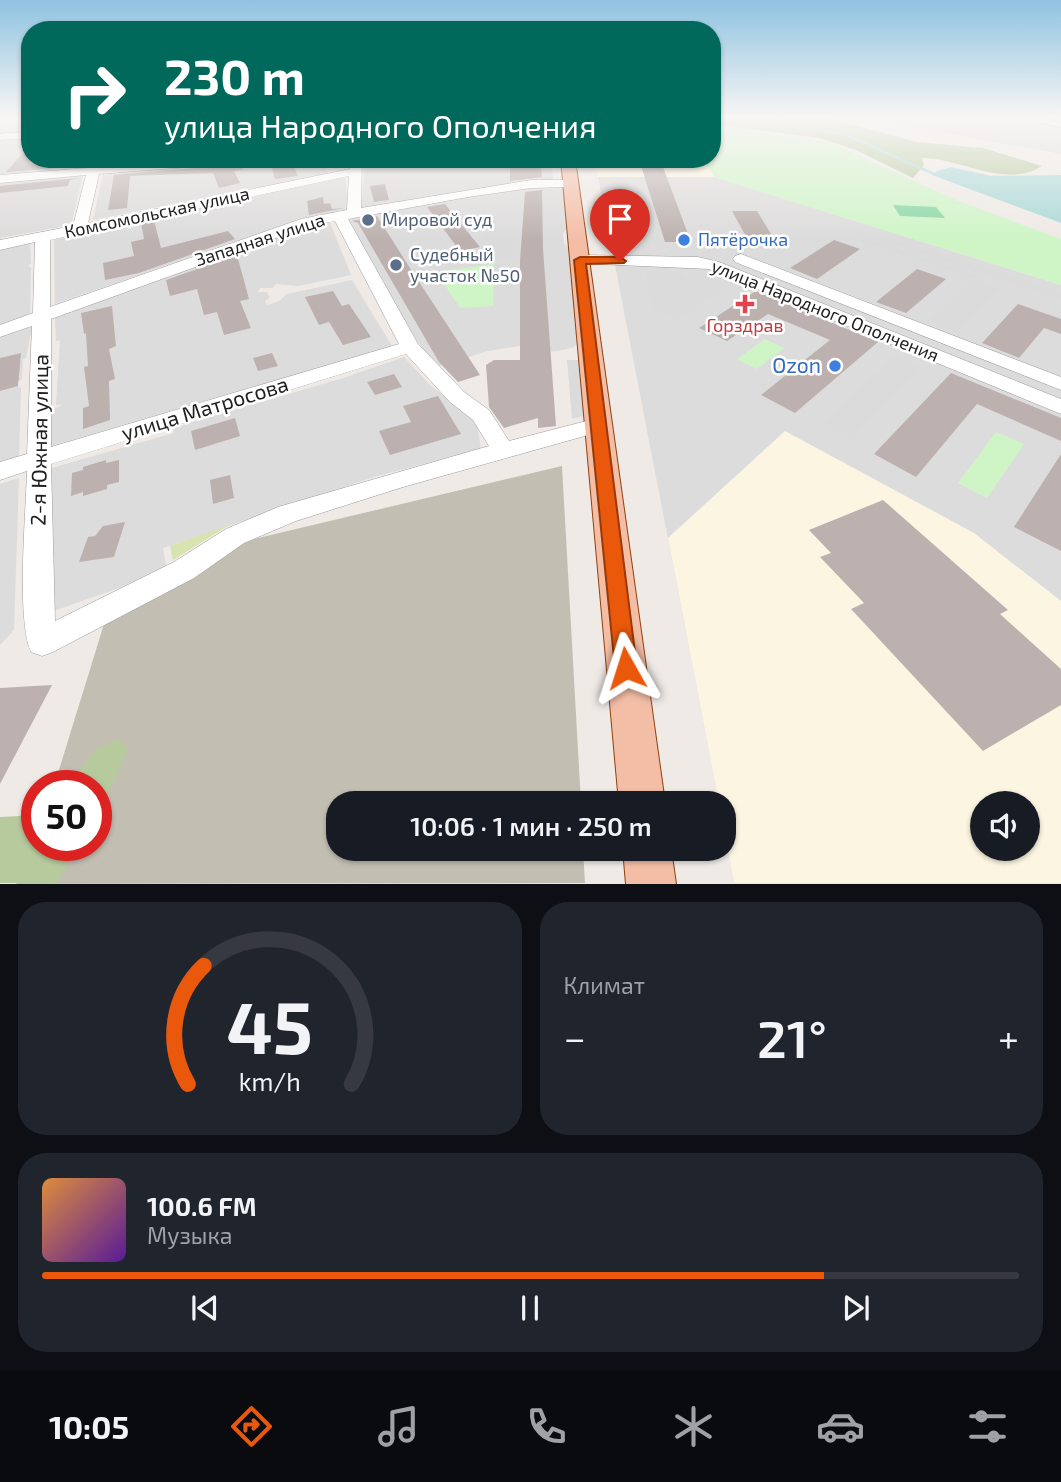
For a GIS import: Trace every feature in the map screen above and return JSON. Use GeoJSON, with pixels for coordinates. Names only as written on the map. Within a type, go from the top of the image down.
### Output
{"type":"FeatureCollection","features":[{"type":"Feature","properties":{"kind":"main road"},"geometry":{"type":"LineString","coordinates":[[569,168],[641,791]]}},
{"type":"Feature","properties":{"kind":"main road"},"geometry":{"type":"LineString","coordinates":[[648,861],[651,884]]}},
{"type":"Feature","properties":{"kind":"street"},"geometry":{"type":"LineString","coordinates":[[0,179],[74,168]]}},
{"type":"Feature","properties":{"kind":"street"},"geometry":{"type":"LineString","coordinates":[[80,229],[93,168]]}},
{"type":"Feature","properties":{"kind":"street","name":"Комсомольская улица"},"geometry":{"type":"LineString","coordinates":[[0,245],[342,168]]}},
{"type":"Feature","properties":{"kind":"street"},"geometry":{"type":"LineString","coordinates":[[354,168],[346,214],[410,347],[457,397],[481,415],[504,452],[598,425]]}},
{"type":"Feature","properties":{"kind":"street","name":"Западная улица"},"geometry":{"type":"LineString","coordinates":[[0,331],[273,232],[346,214],[519,186],[570,183]]}},
{"type":"Feature","properties":{"kind":"street","name":"2-я Южная улица"},"geometry":{"type":"LineString","coordinates":[[43,237],[38,612],[42,642],[184,570],[235,536],[287,514],[399,479],[504,452]]}},
{"type":"Feature","properties":{"kind":"street","name":"улица Народного Ополчения"},"geometry":{"type":"LineString","coordinates":[[579,254],[715,249],[1061,384]]}},
{"type":"Feature","properties":{"kind":"street","name":"улица Народного Ополчения"},"geometry":{"type":"LineString","coordinates":[[579,254],[713,265],[1061,407]]}},
{"type":"Feature","properties":{"kind":"street","name":"улица Матросова"},"geometry":{"type":"LineString","coordinates":[[0,471],[410,347]]}},
{"type":"Feature","properties":{"kind":"shaded area"},"geometry":{"type":"Polygon","coordinates":[[[0,158],[21,158],[21,168],[87,168],[0,175],[0,158]]]}},
{"type":"Feature","properties":{"kind":"shaded area"},"geometry":{"type":"Polygon","coordinates":[[[179,168],[325,168],[329,173],[93,220],[103,175],[179,168]]]}},
{"type":"Feature","properties":{"kind":"shaded area"},"geometry":{"type":"Polygon","coordinates":[[[364,168],[552,168],[553,179],[361,208],[357,205],[362,204],[364,168]]]}},
{"type":"Feature","properties":{"kind":"shaded area"},"geometry":{"type":"Polygon","coordinates":[[[596,168],[710,168],[714,177],[598,177],[596,168]]]}},
{"type":"Feature","properties":{"kind":"shaded area"},"geometry":{"type":"Polygon","coordinates":[[[83,176],[71,225],[0,238],[0,183],[83,176]]]}},
{"type":"Feature","properties":{"kind":"shaded area"},"geometry":{"type":"Polygon","coordinates":[[[345,176],[348,210],[300,219],[55,304],[54,237],[345,176]]]}},
{"type":"Feature","properties":{"kind":"shaded area"},"geometry":{"type":"Polygon","coordinates":[[[598,177],[714,177],[1061,285],[1061,883],[734,883],[730,861],[736,861],[736,791],[717,791],[598,177]]]}},
{"type":"Feature","properties":{"kind":"shaded area"},"geometry":{"type":"Polygon","coordinates":[[[563,187],[567,228],[563,234],[564,243],[569,249],[579,342],[574,347],[559,351],[531,352],[520,346],[488,351],[437,367],[417,341],[347,219],[349,216],[521,188],[563,187]]]}},
{"type":"Feature","properties":{"kind":"shaded area"},"geometry":{"type":"Polygon","coordinates":[[[329,220],[351,275],[299,286],[276,284],[273,288],[260,288],[258,292],[267,292],[270,298],[265,301],[267,305],[279,301],[287,294],[352,280],[392,346],[48,447],[51,410],[62,405],[56,405],[60,340],[56,341],[55,318],[287,231],[329,220]]]}},
{"type":"Feature","properties":{"kind":"shaded area"},"geometry":{"type":"Polygon","coordinates":[[[478,228],[511,228],[510,258],[423,267],[414,254],[442,249],[450,259],[495,250],[478,228]]]}},
{"type":"Feature","properties":{"kind":"shaded area"},"geometry":{"type":"Polygon","coordinates":[[[861,229],[1061,294],[1061,299],[857,232],[861,229]]]}},
{"type":"Feature","properties":{"kind":"shaded area"},"geometry":{"type":"Polygon","coordinates":[[[854,235],[979,276],[975,279],[850,238],[854,235]]]}},
{"type":"Feature","properties":{"kind":"shaded area"},"geometry":{"type":"Polygon","coordinates":[[[30,244],[30,316],[0,327],[0,249],[30,244]]]}},
{"type":"Feature","properties":{"kind":"shaded area"},"geometry":{"type":"Polygon","coordinates":[[[645,271],[680,271],[684,280],[700,271],[722,280],[720,282],[727,286],[678,319],[654,309],[645,271]]]}},
{"type":"Feature","properties":{"kind":"shaded area"},"geometry":{"type":"Polygon","coordinates":[[[974,281],[1000,289],[957,332],[929,321],[974,281]]]}},
{"type":"Feature","properties":{"kind":"shaded area"},"geometry":{"type":"Polygon","coordinates":[[[33,324],[26,358],[23,359],[22,379],[18,382],[21,388],[19,457],[0,462],[0,335],[33,324]]]}},
{"type":"Feature","properties":{"kind":"shaded area"},"geometry":{"type":"Polygon","coordinates":[[[895,356],[921,367],[852,437],[824,423],[895,356]]]}},
{"type":"Feature","properties":{"kind":"shaded area"},"geometry":{"type":"Polygon","coordinates":[[[404,357],[431,386],[476,418],[481,449],[374,477],[163,548],[167,571],[48,613],[48,469],[174,433],[173,428],[343,378],[404,357]]]}},
{"type":"Feature","properties":{"kind":"shaded area"},"geometry":{"type":"Polygon","coordinates":[[[567,360],[580,360],[584,416],[572,419],[567,360]]]}},
{"type":"Feature","properties":{"kind":"shaded area"},"geometry":{"type":"Polygon","coordinates":[[[785,431],[974,533],[1061,601],[1061,883],[734,883],[730,861],[736,861],[736,791],[717,791],[668,538],[785,431]]]}},
{"type":"Feature","properties":{"kind":"shaded area"},"geometry":{"type":"Polygon","coordinates":[[[562,466],[580,791],[326,791],[326,861],[584,861],[585,883],[16,884],[28,861],[112,861],[112,770],[59,770],[104,624],[241,542],[562,466]]]}},
{"type":"Feature","properties":{"kind":"shaded area"},"geometry":{"type":"Polygon","coordinates":[[[19,478],[14,630],[0,645],[0,484],[19,478]]]}},
{"type":"Feature","properties":{"kind":"green space"},"geometry":{"type":"Polygon","coordinates":[[[721,158],[864,158],[956,200],[1061,239],[1061,285],[714,177],[708,168],[721,168],[721,158]]]}},
{"type":"Feature","properties":{"kind":"green space"},"geometry":{"type":"Polygon","coordinates":[[[873,158],[922,158],[924,165],[913,178],[873,158]]]}},
{"type":"Feature","properties":{"kind":"green space"},"geometry":{"type":"Polygon","coordinates":[[[926,158],[1017,158],[1042,166],[1028,172],[998,174],[926,158]]]}},
{"type":"Feature","properties":{"kind":"green space"},"geometry":{"type":"Polygon","coordinates":[[[893,205],[936,207],[945,218],[900,216],[893,205]]]}},
{"type":"Feature","properties":{"kind":"green space"},"geometry":{"type":"Polygon","coordinates":[[[494,264],[493,306],[460,308],[436,272],[494,264]]]}},
{"type":"Feature","properties":{"kind":"green space"},"geometry":{"type":"Polygon","coordinates":[[[765,339],[784,348],[757,369],[737,359],[765,339]]]}},
{"type":"Feature","properties":{"kind":"green space"},"geometry":{"type":"Polygon","coordinates":[[[996,432],[1024,444],[987,498],[958,483],[996,432]]]}},
{"type":"Feature","properties":{"kind":"green space"},"geometry":{"type":"Polygon","coordinates":[[[231,524],[173,560],[170,546],[231,524]]]}},
{"type":"Feature","properties":{"kind":"green space"},"geometry":{"type":"Polygon","coordinates":[[[120,740],[129,748],[112,785],[112,770],[80,770],[95,749],[120,740]]]}},
{"type":"Feature","properties":{"kind":"green space"},"geometry":{"type":"Polygon","coordinates":[[[20,816],[21,861],[69,861],[57,883],[0,883],[0,817],[20,816]]]}},
{"type":"Feature","properties":{"kind":"water"},"geometry":{"type":"Polygon","coordinates":[[[951,167],[991,176],[1061,175],[1061,223],[932,175],[951,167]]]}},
{"type":"Feature","properties":{"kind":"building"},"geometry":{"type":"Polygon","coordinates":[[[18,158],[21,158],[21,168],[57,168],[6,172],[18,158]]]}},
{"type":"Feature","properties":{"kind":"building"},"geometry":{"type":"Polygon","coordinates":[[[195,168],[243,170],[234,171],[240,183],[219,188],[213,173],[130,176],[127,208],[108,210],[114,175],[195,168]]]}},
{"type":"Feature","properties":{"kind":"building"},"geometry":{"type":"Polygon","coordinates":[[[272,168],[294,168],[298,176],[275,179],[272,168]]]}},
{"type":"Feature","properties":{"kind":"building"},"geometry":{"type":"Polygon","coordinates":[[[510,168],[541,168],[542,177],[510,181],[510,168]]]}},
{"type":"Feature","properties":{"kind":"building"},"geometry":{"type":"Polygon","coordinates":[[[642,168],[663,168],[691,242],[665,242],[642,168]]]}},
{"type":"Feature","properties":{"kind":"building"},"geometry":{"type":"Polygon","coordinates":[[[79,178],[70,180],[68,186],[0,193],[0,186],[79,178]]]}},
{"type":"Feature","properties":{"kind":"building"},"geometry":{"type":"Polygon","coordinates":[[[385,184],[389,200],[374,202],[370,186],[385,184]]]}},
{"type":"Feature","properties":{"kind":"building"},"geometry":{"type":"Polygon","coordinates":[[[542,190],[543,249],[556,426],[538,428],[538,418],[504,428],[489,407],[486,365],[494,360],[520,360],[520,261],[525,192],[542,190]]]}},
{"type":"Feature","properties":{"kind":"building"},"geometry":{"type":"Polygon","coordinates":[[[323,197],[324,204],[330,203],[332,209],[345,208],[309,215],[307,201],[323,197]]]}},
{"type":"Feature","properties":{"kind":"building"},"geometry":{"type":"Polygon","coordinates":[[[445,204],[480,247],[460,251],[427,207],[445,204]]]}},
{"type":"Feature","properties":{"kind":"building"},"geometry":{"type":"Polygon","coordinates":[[[732,211],[757,211],[776,242],[749,242],[732,211]]]}},
{"type":"Feature","properties":{"kind":"building"},"geometry":{"type":"Polygon","coordinates":[[[377,216],[480,375],[458,382],[439,362],[358,223],[352,221],[377,216]]]}},
{"type":"Feature","properties":{"kind":"building"},"geometry":{"type":"Polygon","coordinates":[[[154,220],[161,248],[228,231],[235,239],[139,273],[105,280],[103,263],[134,256],[131,242],[144,239],[141,223],[154,220]]]}},
{"type":"Feature","properties":{"kind":"building"},"geometry":{"type":"Polygon","coordinates":[[[834,240],[860,249],[817,279],[790,268],[834,240]]]}},
{"type":"Feature","properties":{"kind":"building"},"geometry":{"type":"Polygon","coordinates":[[[237,255],[249,299],[240,301],[251,328],[224,335],[217,312],[204,315],[197,289],[170,296],[166,280],[237,255]]]}},
{"type":"Feature","properties":{"kind":"building"},"geometry":{"type":"Polygon","coordinates":[[[917,269],[946,279],[906,313],[876,302],[917,269]]]}},
{"type":"Feature","properties":{"kind":"building"},"geometry":{"type":"Polygon","coordinates":[[[333,291],[342,306],[349,304],[371,337],[343,345],[329,322],[319,325],[305,297],[333,291]]]}},
{"type":"Feature","properties":{"kind":"building"},"geometry":{"type":"Polygon","coordinates":[[[756,291],[878,342],[795,413],[761,395],[830,340],[768,314],[727,341],[699,328],[756,291]]]}},
{"type":"Feature","properties":{"kind":"building"},"geometry":{"type":"Polygon","coordinates":[[[1018,304],[1061,319],[1061,334],[1044,328],[1019,358],[982,343],[1018,304]]]}},
{"type":"Feature","properties":{"kind":"building"},"geometry":{"type":"Polygon","coordinates":[[[112,306],[116,346],[109,349],[115,379],[109,381],[110,420],[83,429],[83,408],[89,406],[84,367],[88,366],[86,333],[84,334],[81,313],[112,306]]]}},
{"type":"Feature","properties":{"kind":"building"},"geometry":{"type":"Polygon","coordinates":[[[21,353],[18,386],[0,391],[0,358],[21,353]]]}},
{"type":"Feature","properties":{"kind":"building"},"geometry":{"type":"Polygon","coordinates":[[[272,353],[278,366],[258,371],[253,358],[272,353]]]}},
{"type":"Feature","properties":{"kind":"building"},"geometry":{"type":"Polygon","coordinates":[[[951,373],[1061,418],[1061,441],[977,404],[916,477],[874,454],[951,373]]]}},
{"type":"Feature","properties":{"kind":"building"},"geometry":{"type":"Polygon","coordinates":[[[394,374],[402,387],[375,395],[367,382],[394,374]]]}},
{"type":"Feature","properties":{"kind":"building"},"geometry":{"type":"Polygon","coordinates":[[[438,396],[461,434],[390,455],[379,431],[411,422],[403,406],[438,396]]]}},
{"type":"Feature","properties":{"kind":"building"},"geometry":{"type":"Polygon","coordinates":[[[235,418],[240,436],[195,450],[191,431],[235,418]]]}},
{"type":"Feature","properties":{"kind":"building"},"geometry":{"type":"Polygon","coordinates":[[[1061,454],[1061,551],[1014,527],[1061,454]]]}},
{"type":"Feature","properties":{"kind":"building"},"geometry":{"type":"Polygon","coordinates":[[[106,460],[106,463],[119,460],[119,482],[107,485],[107,489],[83,496],[83,492],[71,496],[72,473],[106,460]]]}},
{"type":"Feature","properties":{"kind":"building"},"geometry":{"type":"Polygon","coordinates":[[[230,475],[234,498],[213,504],[210,480],[230,475]]]}},
{"type":"Feature","properties":{"kind":"building"},"geometry":{"type":"Polygon","coordinates":[[[883,500],[1008,610],[1000,614],[1061,669],[1061,705],[983,751],[851,609],[864,603],[820,557],[831,553],[809,530],[883,500]]]}},
{"type":"Feature","properties":{"kind":"building"},"geometry":{"type":"Polygon","coordinates":[[[125,522],[114,557],[79,562],[88,537],[95,536],[103,526],[125,522]]]}},
{"type":"Feature","properties":{"kind":"building"},"geometry":{"type":"Polygon","coordinates":[[[52,685],[0,784],[0,688],[52,685]]]}},
{"type":"Feature","properties":{"kind":"waterway"},"geometry":{"type":"LineString","coordinates":[[899,158],[934,174]]}},
{"type":"Feature","properties":{"kind":"place","name":"Мировой суд"},"geometry":{"type":"Point","coordinates":[368,220]}},
{"type":"Feature","properties":{"kind":"place","name":"Пятёрочка"},"geometry":{"type":"Point","coordinates":[684,240]}},
{"type":"Feature","properties":{"kind":"place","name":"Судебный участок №50"},"geometry":{"type":"Point","coordinates":[396,265]}},
{"type":"Feature","properties":{"kind":"place","name":"Горздрав"},"geometry":{"type":"Point","coordinates":[745,304]}},
{"type":"Feature","properties":{"kind":"place","name":"Ozon"},"geometry":{"type":"Point","coordinates":[835,366]}},
{"type":"Feature","properties":{"kind":"route"},"geometry":{"type":"LineString","coordinates":[[620,261],[580,260],[626,668]]}}]}
